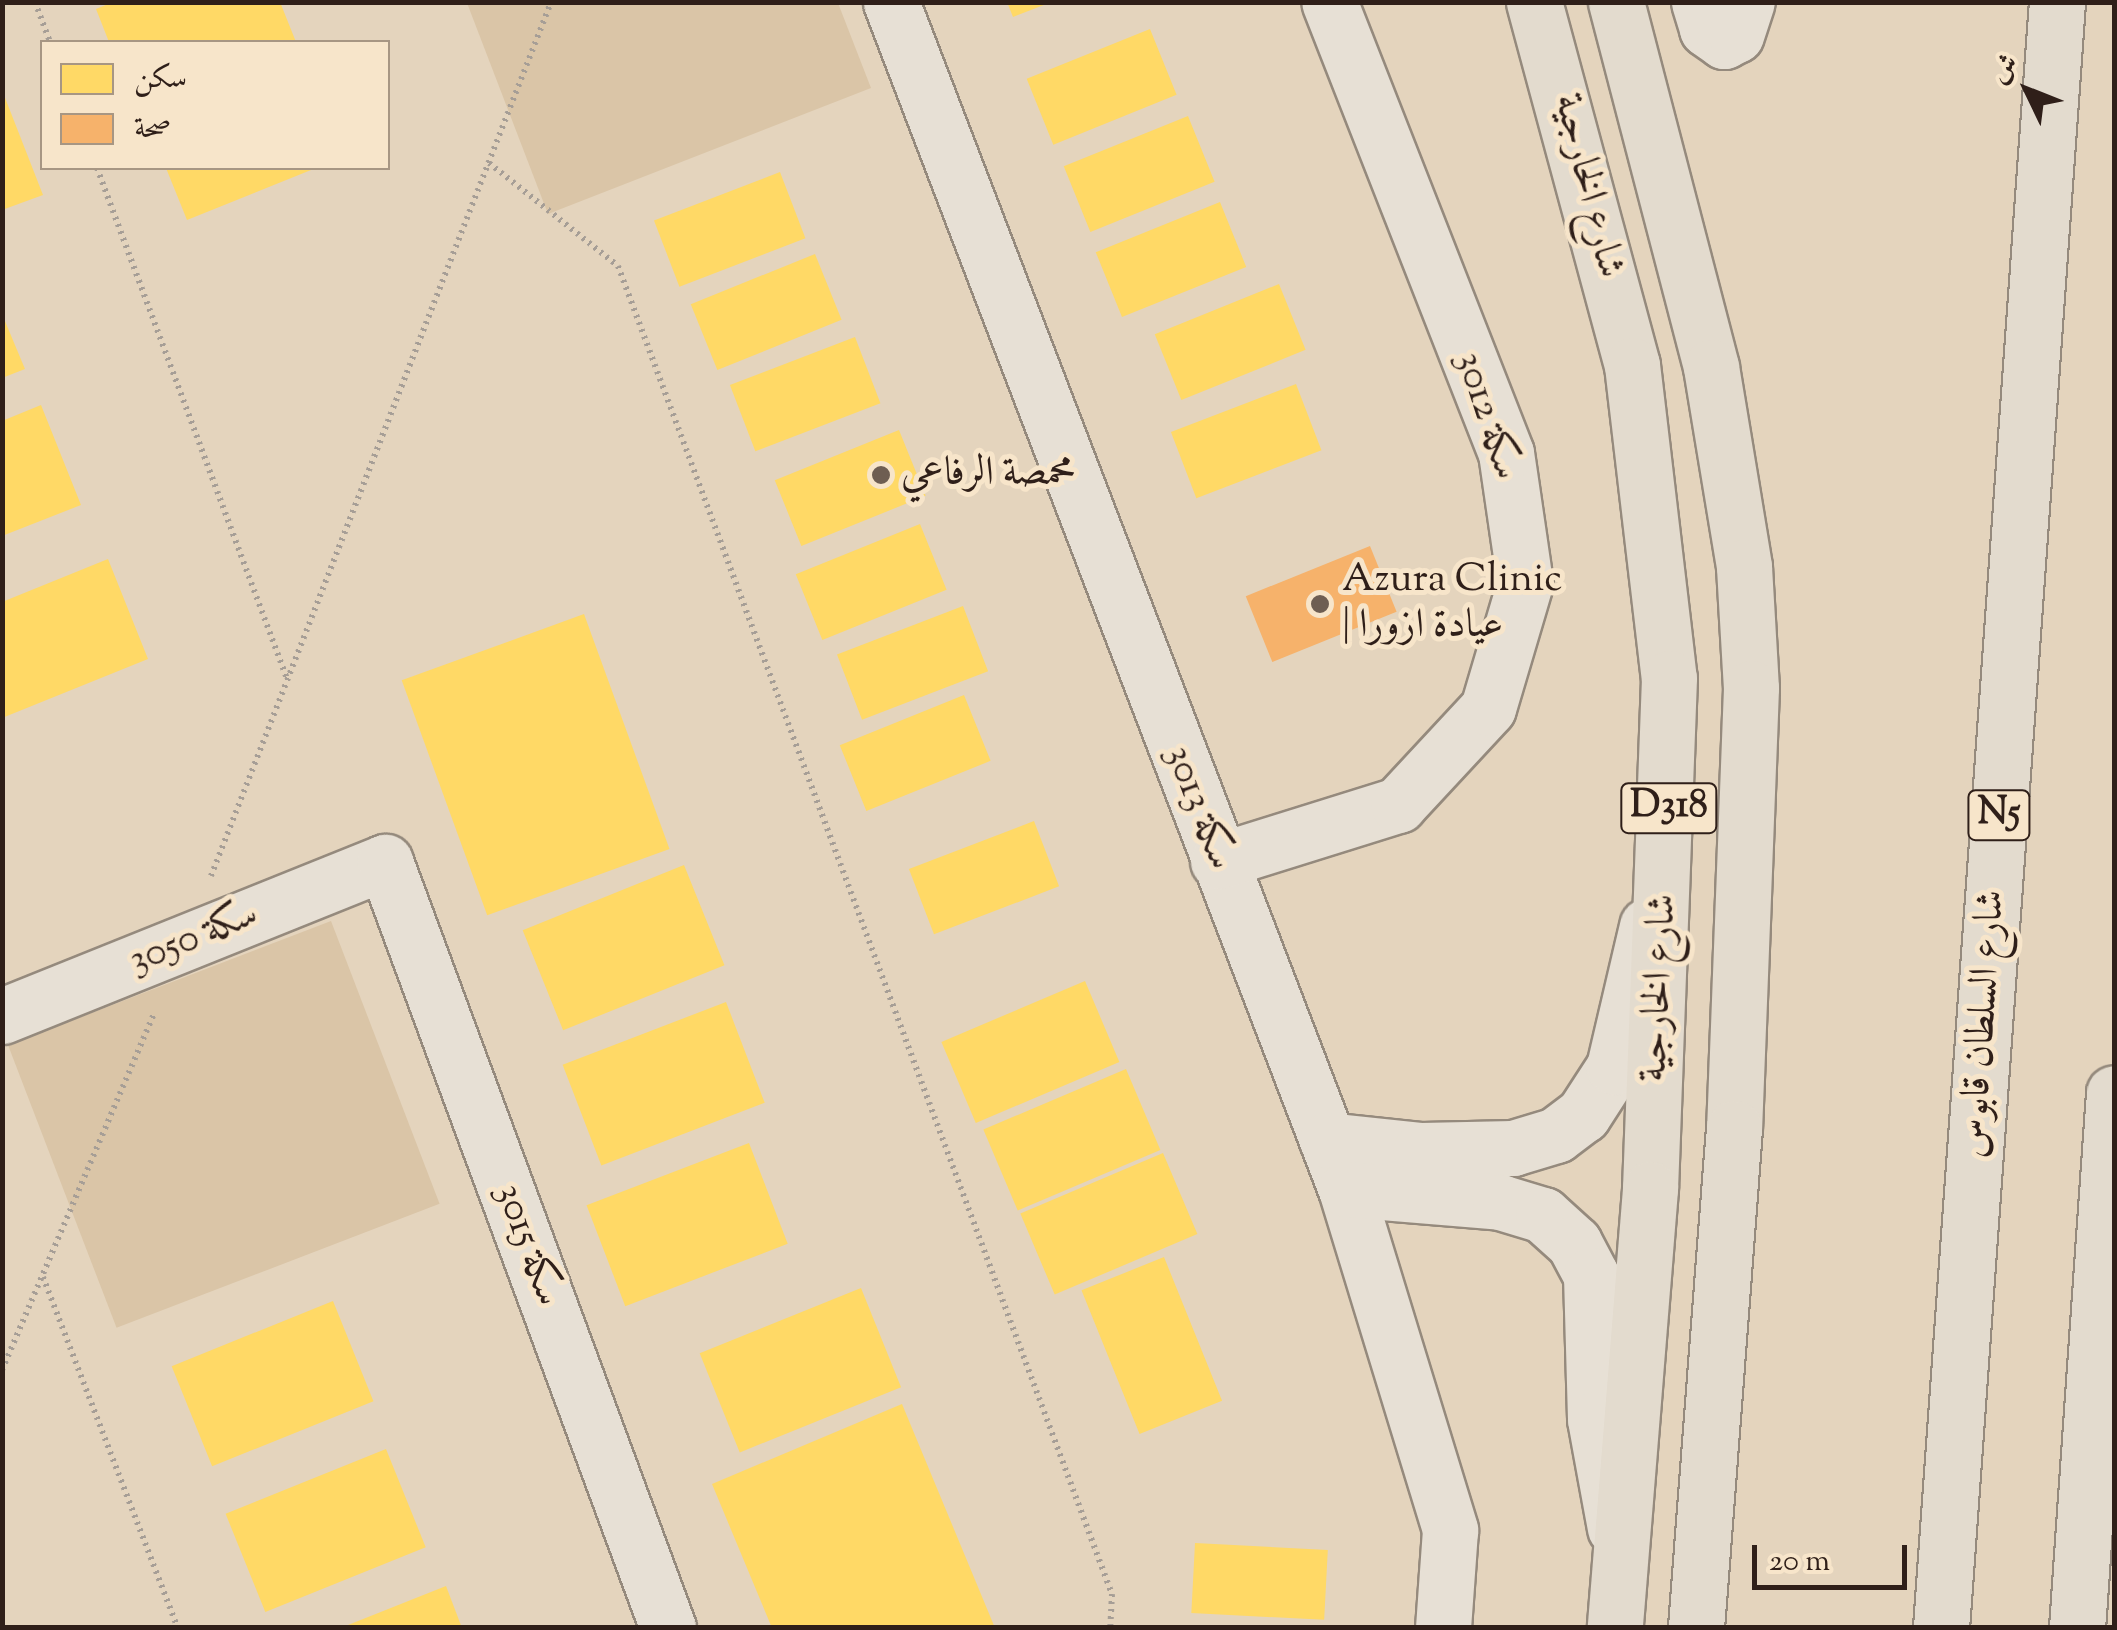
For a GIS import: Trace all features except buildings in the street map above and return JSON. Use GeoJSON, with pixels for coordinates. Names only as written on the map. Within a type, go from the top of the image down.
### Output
{"type":"FeatureCollection","features":[{"type":"Feature","properties":{"kind":"main road","name":"شارع الخارجية"},"geometry":{"type":"LineString","coordinates":[[1534,2],[1632,366],[1669,678],[1669,836],[1615,1628]]}},
{"type":"Feature","properties":{"kind":"main road","name":"شارع الخارجية"},"geometry":{"type":"LineString","coordinates":[[1616,2],[1711,366],[1744,566],[1751,688],[1734,1128],[1696,1628]]}},
{"type":"Feature","properties":{"kind":"main road","name":"شارع السلطان قابوس"},"geometry":{"type":"LineString","coordinates":[[1941,1628],[2057,2]]}},
{"type":"Feature","properties":{"kind":"main road"},"geometry":{"type":"LineString","coordinates":[[2078,1628],[2114,1093]]}},
{"type":"Feature","properties":{"kind":"street","name":"سكة 3013"},"geometry":{"type":"LineString","coordinates":[[891,2],[1336,1165],[1450,1530],[1444,1628]]}},
{"type":"Feature","properties":{"kind":"street","name":"سكة 3012"},"geometry":{"type":"LineString","coordinates":[[1218,862],[1398,805],[1488,708],[1525,582],[1506,453],[1329,2]]}},
{"type":"Feature","properties":{"kind":"street"},"geometry":{"type":"LineString","coordinates":[[1699,2],[1706,29],[1724,42],[1736,35],[1746,2]]}},
{"type":"Feature","properties":{"kind":"street"},"geometry":{"type":"LineString","coordinates":[[1336,1165],[1513,1148],[1583,1116],[1614,1067],[1669,836]]}},
{"type":"Feature","properties":{"kind":"street","name":"سكة 3050"},"geometry":{"type":"LineString","coordinates":[[2,1016],[386,862]]}},
{"type":"Feature","properties":{"kind":"street","name":"سكة 3015"},"geometry":{"type":"LineString","coordinates":[[386,862],[668,1628]]}},
{"type":"Feature","properties":{"kind":"street"},"geometry":{"type":"LineString","coordinates":[[1336,1165],[1543,1214],[1574,1243],[1591,1276],[1595,1419],[1621,1559]]}},
{"type":"Feature","properties":{"kind":"path"},"geometry":{"type":"LineString","coordinates":[[36,2],[49,40]]}},
{"type":"Feature","properties":{"kind":"path"},"geometry":{"type":"LineString","coordinates":[[2,1370],[185,942],[551,2]]}},
{"type":"Feature","properties":{"kind":"path"},"geometry":{"type":"LineString","coordinates":[[489,163],[618,266],[1112,1594],[1110,1628]]}},
{"type":"Feature","properties":{"kind":"path"},"geometry":{"type":"LineString","coordinates":[[98,170],[288,680]]}},
{"type":"Feature","properties":{"kind":"path"},"geometry":{"type":"LineString","coordinates":[[42,1276],[178,1628]]}},
{"type":"Feature","properties":{"kind":"shaded area"},"geometry":{"type":"Polygon","coordinates":[[[467,3],[838,3],[871,88],[548,214],[467,3]]]}},
{"type":"Feature","properties":{"kind":"shaded area"},"geometry":{"type":"Polygon","coordinates":[[[331,921],[440,1204],[117,1328],[8,1045],[331,921]]]}},
{"type":"Feature","properties":{"kind":"place","name":"محمصة الرفاعي"},"geometry":{"type":"Point","coordinates":[881,475]}},
{"type":"Feature","properties":{"kind":"place","name":"Azura Clinic | عيادة ازورا"},"geometry":{"type":"Point","coordinates":[1320,604]}}]}
